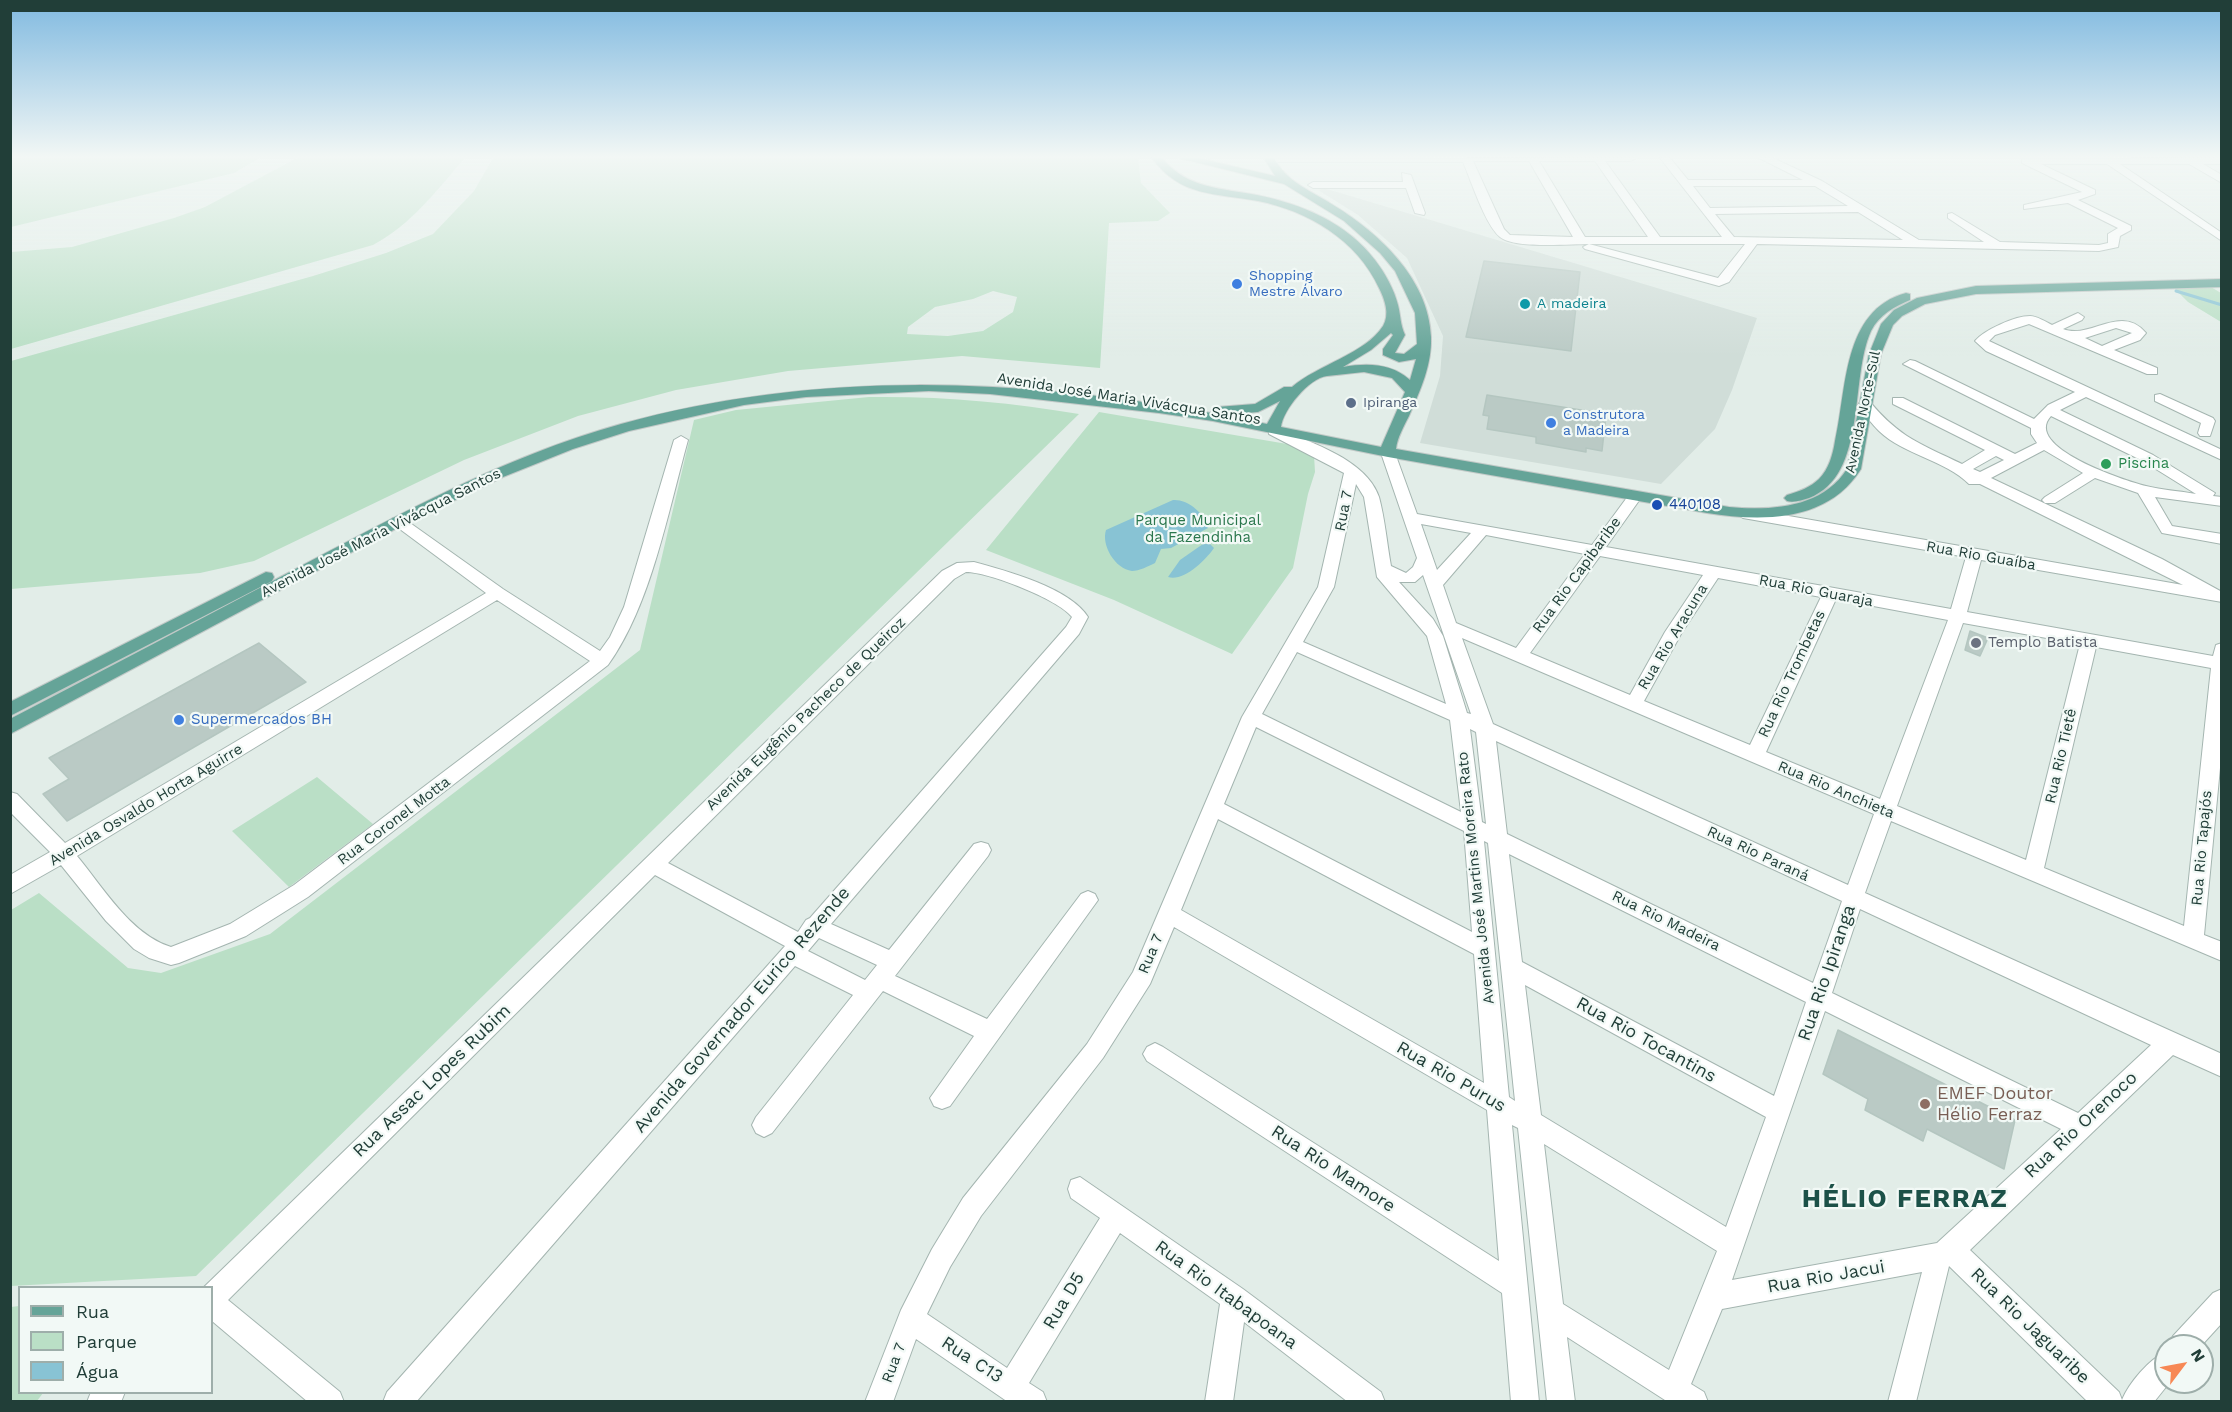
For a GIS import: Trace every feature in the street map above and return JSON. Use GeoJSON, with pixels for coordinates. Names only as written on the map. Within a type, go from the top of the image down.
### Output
{"type":"FeatureCollection","features":[{"type":"Feature","properties":{"kind":"main road"},"geometry":{"type":"LineString","coordinates":[[1325,224],[1351,241],[1374,267],[1391,303],[1392,321],[1399,335],[1389,350],[1389,355],[1398,358],[1410,357],[1424,345]]}},
{"type":"Feature","properties":{"kind":"main road"},"geometry":{"type":"LineString","coordinates":[[1353,224],[1376,242],[1404,275],[1420,313],[1424,345],[1422,361],[1389,448]]}},
{"type":"Feature","properties":{"kind":"main road","name":"Avenida Norte-Sul"},"geometry":{"type":"LineString","coordinates":[[1389,448],[1712,500],[1751,503],[1785,500],[1809,492],[1828,478],[1839,449],[1864,333],[1877,315],[1891,304],[1928,290],[1967,284],[2222,276]]}},
{"type":"Feature","properties":{"kind":"main road","name":"Avenida Norte-Sul"},"geometry":{"type":"LineString","coordinates":[[1389,448],[1636,495],[1741,512],[1795,509],[1820,501],[1842,488],[1854,469],[1865,405],[1882,332],[1898,313],[1921,301],[1941,295],[1982,290],[2222,283]]}},
{"type":"Feature","properties":{"kind":"main road"},"geometry":{"type":"LineString","coordinates":[[1212,411],[1258,408],[1373,343],[1392,321]]}},
{"type":"Feature","properties":{"kind":"main road"},"geometry":{"type":"LineString","coordinates":[[1274,426],[1286,400],[1310,379],[1355,369],[1379,368],[1404,379],[1412,392]]}},
{"type":"Feature","properties":{"kind":"main road","name":"Avenida José Maria Vivácqua Santos"},"geometry":{"type":"LineString","coordinates":[[10,710],[437,489],[544,445],[659,410],[805,383],[935,376],[997,378],[1212,411],[1274,426],[1389,448]]}},
{"type":"Feature","properties":{"kind":"main road","name":"Avenida José Maria Vivácqua Santos"},"geometry":{"type":"LineString","coordinates":[[10,727],[398,521],[493,475],[570,445],[649,421],[737,404],[861,390],[934,387],[1023,392],[1274,426]]}},
{"type":"Feature","properties":{"kind":"main road"},"geometry":{"type":"LineString","coordinates":[[1151,409],[1187,421],[1299,443]]}},
{"type":"Feature","properties":{"kind":"street"},"geometry":{"type":"LineString","coordinates":[[1496,224],[1499,230],[1514,240],[1754,240],[2001,248],[2106,248],[2114,245],[2114,234],[2127,228],[2118,224]]}},
{"type":"Feature","properties":{"kind":"street"},"geometry":{"type":"LineString","coordinates":[[1571,224],[1581,240]]}},
{"type":"Feature","properties":{"kind":"street"},"geometry":{"type":"LineString","coordinates":[[1645,224],[1656,240]]}},
{"type":"Feature","properties":{"kind":"street"},"geometry":{"type":"LineString","coordinates":[[1718,224],[1730,240]]}},
{"type":"Feature","properties":{"kind":"street"},"geometry":{"type":"LineString","coordinates":[[1886,224],[1918,244]]}},
{"type":"Feature","properties":{"kind":"street"},"geometry":{"type":"LineString","coordinates":[[1964,224],[2001,248]]}},
{"type":"Feature","properties":{"kind":"street"},"geometry":{"type":"LineString","coordinates":[[2201,224],[2222,238]]}},
{"type":"Feature","properties":{"kind":"street"},"geometry":{"type":"LineString","coordinates":[[1568,240],[1719,282],[1725,279],[1754,240]]}},
{"type":"Feature","properties":{"kind":"street"},"geometry":{"type":"LineString","coordinates":[[1649,263],[1672,240]]}},
{"type":"Feature","properties":{"kind":"street"},"geometry":{"type":"LineString","coordinates":[[2054,329],[2079,317]]}},
{"type":"Feature","properties":{"kind":"street"},"geometry":{"type":"LineString","coordinates":[[2152,371],[2054,329],[2027,320],[1986,335],[1981,340],[1987,346],[2120,406],[2198,436],[2222,442]]}},
{"type":"Feature","properties":{"kind":"street"},"geometry":{"type":"LineString","coordinates":[[2074,338],[2115,324],[2126,325],[2140,333],[2136,337],[2103,350]]}},
{"type":"Feature","properties":{"kind":"street"},"geometry":{"type":"LineString","coordinates":[[1986,335],[2122,395],[2127,399],[2120,406]]}},
{"type":"Feature","properties":{"kind":"street"},"geometry":{"type":"LineString","coordinates":[[1910,363],[2036,426]]}},
{"type":"Feature","properties":{"kind":"street"},"geometry":{"type":"LineString","coordinates":[[2087,392],[2050,411],[2036,426],[2037,437],[2044,445],[2094,472],[2144,490],[2222,502]]}},
{"type":"Feature","properties":{"kind":"street"},"geometry":{"type":"LineString","coordinates":[[2160,399],[2208,421],[2198,436]]}},
{"type":"Feature","properties":{"kind":"street"},"geometry":{"type":"LineString","coordinates":[[1898,401],[2014,459]]}},
{"type":"Feature","properties":{"kind":"street"},"geometry":{"type":"LineString","coordinates":[[1865,405],[1878,422],[1894,435],[1962,469],[1977,480],[2168,581],[2219,597]]}},
{"type":"Feature","properties":{"kind":"street"},"geometry":{"type":"LineString","coordinates":[[2050,411],[2148,458],[2192,487],[2205,493],[2222,495]]}},
{"type":"Feature","properties":{"kind":"street","name":"Avenida José Martins Moreira Rato"},"geometry":{"type":"LineString","coordinates":[[1274,426],[1299,443],[1352,471],[1364,483],[1371,497],[1382,567],[1390,584],[1427,623],[1435,636],[1459,717],[1473,826],[1512,1284],[1525,1401]]}},
{"type":"Feature","properties":{"kind":"street"},"geometry":{"type":"LineString","coordinates":[[2198,436],[2222,456]]}},
{"type":"Feature","properties":{"kind":"street","name":"Rua Coronel Motta"},"geometry":{"type":"LineString","coordinates":[[64,854],[133,936],[157,952],[171,956],[238,930],[301,891],[602,661],[618,639],[632,607],[681,440]]}},
{"type":"Feature","properties":{"kind":"street"},"geometry":{"type":"LineString","coordinates":[[1977,480],[2044,445]]}},
{"type":"Feature","properties":{"kind":"street","name":"Avenida José Martins Moreira Rato"},"geometry":{"type":"LineString","coordinates":[[1389,448],[1410,517],[1485,728],[1561,1401]]}},
{"type":"Feature","properties":{"kind":"street"},"geometry":{"type":"LineString","coordinates":[[1962,469],[1995,450]]}},
{"type":"Feature","properties":{"kind":"street","name":"Rua 7"},"geometry":{"type":"LineString","coordinates":[[879,1401],[910,1319],[972,1207],[1005,1162],[1095,1052],[1120,1016],[1142,977],[1251,717],[1329,580],[1352,471]]}},
{"type":"Feature","properties":{"kind":"street"},"geometry":{"type":"LineString","coordinates":[[2050,500],[2094,472]]}},
{"type":"Feature","properties":{"kind":"street"},"geometry":{"type":"LineString","coordinates":[[2144,490],[2167,530],[2222,539]]}},
{"type":"Feature","properties":{"kind":"street","name":"Rua Rio Capibaribe"},"geometry":{"type":"LineString","coordinates":[[1519,656],[1636,495]]}},
{"type":"Feature","properties":{"kind":"street","name":"Rua Rio Guaíba"},"geometry":{"type":"LineString","coordinates":[[1741,512],[1974,555],[2168,581],[2183,593],[2219,597]]}},
{"type":"Feature","properties":{"kind":"street","name":"Rua Rio Guaraja"},"geometry":{"type":"LineString","coordinates":[[1410,517],[1596,549],[2089,641],[2221,659]]}},
{"type":"Feature","properties":{"kind":"street"},"geometry":{"type":"LineString","coordinates":[[398,521],[497,593],[602,661]]}},
{"type":"Feature","properties":{"kind":"street"},"geometry":{"type":"LineString","coordinates":[[1435,583],[1482,530]]}},
{"type":"Feature","properties":{"kind":"street","name":"Rua Rio Ipiranga"},"geometry":{"type":"LineString","coordinates":[[1685,1395],[1713,1297],[1780,1113],[1852,898],[1957,617],[1974,555]]}},
{"type":"Feature","properties":{"kind":"street"},"geometry":{"type":"LineString","coordinates":[[1382,567],[1397,577],[1409,578],[1420,570],[1425,558]]}},
{"type":"Feature","properties":{"kind":"street","name":"Avenida Eugênio Pacheco de Queiroz"},"geometry":{"type":"LineString","coordinates":[[652,864],[953,571],[963,567],[987,572],[1059,599],[1079,613]]}},
{"type":"Feature","properties":{"kind":"street","name":"Rua Rio Aracuna"},"geometry":{"type":"LineString","coordinates":[[1634,704],[1673,632],[1714,571]]}},
{"type":"Feature","properties":{"kind":"street","name":"Avenida Osvaldo Horta Aguirre"},"geometry":{"type":"LineString","coordinates":[[10,886],[497,593]]}},
{"type":"Feature","properties":{"kind":"street","name":"Rua Rio Trombetas"},"geometry":{"type":"LineString","coordinates":[[1755,755],[1830,594]]}},
{"type":"Feature","properties":{"kind":"street","name":"Avenida Governador Eurico Rezende"},"geometry":{"type":"LineString","coordinates":[[397,1401],[586,1190],[1073,630],[1078,623],[1079,613]]}},
{"type":"Feature","properties":{"kind":"street","name":"Rua Rio Anchieta"},"geometry":{"type":"LineString","coordinates":[[1451,627],[2222,952]]}},
{"type":"Feature","properties":{"kind":"street","name":"Rua Rio Tietê"},"geometry":{"type":"LineString","coordinates":[[2033,871],[2089,641]]}},
{"type":"Feature","properties":{"kind":"street","name":"Rua Rio Paraná"},"geometry":{"type":"LineString","coordinates":[[1293,644],[1485,728],[2222,1066]]}},
{"type":"Feature","properties":{"kind":"street","name":"Rua Rio Tapajós"},"geometry":{"type":"LineString","coordinates":[[2193,940],[2221,659]]}},
{"type":"Feature","properties":{"kind":"street","name":"Rua Rio Madeira"},"geometry":{"type":"LineString","coordinates":[[1251,717],[2080,1126]]}},
{"type":"Feature","properties":{"kind":"street"},"geometry":{"type":"LineString","coordinates":[[10,799],[64,854]]}},
{"type":"Feature","properties":{"kind":"street"},"geometry":{"type":"LineString","coordinates":[[1213,807],[1483,948]]}},
{"type":"Feature","properties":{"kind":"street"},"geometry":{"type":"LineString","coordinates":[[764,1125],[981,850]]}},
{"type":"Feature","properties":{"kind":"street"},"geometry":{"type":"LineString","coordinates":[[652,864],[801,941],[882,978],[990,1032]]}},
{"type":"Feature","properties":{"kind":"street","name":"Rua Assac Lopes Rubim"},"geometry":{"type":"LineString","coordinates":[[213,1296],[652,864]]}},
{"type":"Feature","properties":{"kind":"street"},"geometry":{"type":"LineString","coordinates":[[942,1098],[1088,900]]}},
{"type":"Feature","properties":{"kind":"street","name":"Rua Rio Purus"},"geometry":{"type":"LineString","coordinates":[[1168,913],[1530,1122],[1731,1245]]}},
{"type":"Feature","properties":{"kind":"street"},"geometry":{"type":"LineString","coordinates":[[801,941],[882,978]]}},
{"type":"Feature","properties":{"kind":"street","name":"Rua Rio Tocantins"},"geometry":{"type":"LineString","coordinates":[[1512,967],[1780,1113]]}},
{"type":"Feature","properties":{"kind":"street","name":"Rua Rio Orenoco"},"geometry":{"type":"LineString","coordinates":[[1945,1253],[2170,1041]]}},
{"type":"Feature","properties":{"kind":"street","name":"Rua Rio Mamore"},"geometry":{"type":"LineString","coordinates":[[1155,1054],[1512,1284]]}},
{"type":"Feature","properties":{"kind":"street","name":"Rua Rio Itabapoana"},"geometry":{"type":"LineString","coordinates":[[1080,1189],[1234,1298],[1368,1400]]}},
{"type":"Feature","properties":{"kind":"street","name":"Rua D5"},"geometry":{"type":"LineString","coordinates":[[1023,1394],[1116,1215]]}},
{"type":"Feature","properties":{"kind":"street"},"geometry":{"type":"LineString","coordinates":[[1902,1401],[1945,1253]]}},
{"type":"Feature","properties":{"kind":"street","name":"Rua Rio Jacui"},"geometry":{"type":"LineString","coordinates":[[1713,1297],[1945,1253]]}},
{"type":"Feature","properties":{"kind":"street","name":"Rua Rio Jaguaribe"},"geometry":{"type":"LineString","coordinates":[[1945,1253],[2109,1401]]}},
{"type":"Feature","properties":{"kind":"street"},"geometry":{"type":"LineString","coordinates":[[1219,1401],[1234,1298]]}},
{"type":"Feature","properties":{"kind":"street"},"geometry":{"type":"LineString","coordinates":[[2194,1334],[2222,1302]]}},
{"type":"Feature","properties":{"kind":"street"},"geometry":{"type":"LineString","coordinates":[[213,1305],[330,1401]]}},
{"type":"Feature","properties":{"kind":"street"},"geometry":{"type":"LineString","coordinates":[[1549,1310],[1685,1395]]}},
{"type":"Feature","properties":{"kind":"street","name":"Rua C13"},"geometry":{"type":"LineString","coordinates":[[910,1319],[1023,1394]]}},
{"type":"Feature","properties":{"kind":"street"},"geometry":{"type":"LineString","coordinates":[[2135,1401],[2154,1380]]}},
{"type":"Feature","properties":{"kind":"shaded area","name":"A madeira"},"geometry":{"type":"Polygon","coordinates":[[[1368,224],[1444,224],[1757,318],[1732,390],[1715,429],[1661,484],[1420,443],[1440,376],[1443,336],[1407,258],[1368,224]]]}},
{"type":"Feature","properties":{"kind":"green space"},"geometry":{"type":"Polygon","coordinates":[[[153,224],[403,224],[373,245],[11,349],[11,252],[72,247],[153,224]]]}},
{"type":"Feature","properties":{"kind":"green space"},"geometry":{"type":"Polygon","coordinates":[[[443,224],[1109,224],[1100,368],[962,356],[788,371],[676,390],[578,416],[464,460],[254,561],[200,573],[11,589],[11,361],[313,276],[386,253],[433,234],[443,224]],[[993,291],[973,299],[935,307],[908,327],[907,334],[948,336],[983,331],[1013,312],[1017,297],[993,291]]]}},
{"type":"Feature","properties":{"kind":"green space"},"geometry":{"type":"Polygon","coordinates":[[[2211,287],[2221,293],[2221,322],[2188,302],[2175,289],[2211,287]]]}},
{"type":"Feature","properties":{"kind":"green space"},"geometry":{"type":"Polygon","coordinates":[[[869,397],[975,401],[1079,414],[196,1276],[11,1286],[11,910],[39,893],[128,968],[161,973],[270,934],[640,650],[694,420],[736,410],[869,397]]]}},
{"type":"Feature","properties":{"kind":"green space","name":"Parque Municipal da Fazendinha"},"geometry":{"type":"Polygon","coordinates":[[[1099,412],[1293,445],[1314,455],[1315,472],[1308,494],[1293,568],[1232,654],[1114,600],[986,550],[1099,412]]]}},
{"type":"Feature","properties":{"kind":"green space"},"geometry":{"type":"Polygon","coordinates":[[[317,777],[373,824],[289,887],[232,831],[317,777]]]}},
{"type":"Feature","properties":{"kind":"green space"},"geometry":{"type":"Polygon","coordinates":[[[18,1306],[18,1394],[42,1394],[37,1401],[11,1401],[11,1307],[18,1306]]]}},
{"type":"Feature","properties":{"kind":"water"},"geometry":{"type":"Polygon","coordinates":[[[1173,500],[1184,501],[1193,506],[1208,522],[1208,528],[1171,548],[1161,549],[1155,563],[1147,567],[1132,571],[1120,566],[1108,549],[1106,530],[1173,500]]]}},
{"type":"Feature","properties":{"kind":"water"},"geometry":{"type":"Polygon","coordinates":[[[1203,544],[1210,544],[1214,548],[1205,559],[1187,573],[1174,578],[1168,577],[1180,560],[1203,544]]]}},
{"type":"Feature","properties":{"kind":"building","name":"A madeira"},"geometry":{"type":"Polygon","coordinates":[[[1484,261],[1580,272],[1571,351],[1466,337],[1484,261]]]}},
{"type":"Feature","properties":{"kind":"building","name":"Construtora a Madeira"},"geometry":{"type":"Polygon","coordinates":[[[1487,395],[1606,414],[1602,451],[1586,448],[1586,452],[1536,443],[1536,437],[1487,429],[1489,416],[1483,415],[1487,395]]]}},
{"type":"Feature","properties":{"kind":"building","name":"Templo Batista"},"geometry":{"type":"Polygon","coordinates":[[[1970,631],[1988,638],[1980,656],[1965,650],[1970,631]]]}},
{"type":"Feature","properties":{"kind":"building","name":"Supermercados BH"},"geometry":{"type":"Polygon","coordinates":[[[259,643],[306,682],[67,821],[43,794],[69,779],[49,758],[259,643]]]}},
{"type":"Feature","properties":{"kind":"building","name":"EMEF Doutor Hélio Ferraz"},"geometry":{"type":"Polygon","coordinates":[[[1838,1030],[2015,1120],[2004,1169],[1927,1129],[1923,1141],[1865,1110],[1868,1099],[1823,1074],[1838,1030]]]}},
{"type":"Feature","properties":{"kind":"waterway"},"geometry":{"type":"LineString","coordinates":[[2176,291],[2222,305]]}},
{"type":"Feature","properties":{"kind":"place","name":"Shopping Mestre Álvaro"},"geometry":{"type":"Point","coordinates":[1237,284]}},
{"type":"Feature","properties":{"kind":"place","name":"A madeira"},"geometry":{"type":"Point","coordinates":[1525,304]}},
{"type":"Feature","properties":{"kind":"place","name":"Ipiranga"},"geometry":{"type":"Point","coordinates":[1351,403]}},
{"type":"Feature","properties":{"kind":"place","name":"Construtora a Madeira"},"geometry":{"type":"Point","coordinates":[1551,423]}},
{"type":"Feature","properties":{"kind":"place","name":"Piscina"},"geometry":{"type":"Point","coordinates":[2106,464]}},
{"type":"Feature","properties":{"kind":"place","name":"440108"},"geometry":{"type":"Point","coordinates":[1657,505]}},
{"type":"Feature","properties":{"kind":"place","name":"Templo Batista"},"geometry":{"type":"Point","coordinates":[1976,643]}},
{"type":"Feature","properties":{"kind":"place","name":"Supermercados BH"},"geometry":{"type":"Point","coordinates":[179,720]}},
{"type":"Feature","properties":{"kind":"place","name":"EMEF Doutor Hélio Ferraz"},"geometry":{"type":"Point","coordinates":[1925,1104]}},
{"type":"Feature","properties":{"kind":"district","name":"HÉLIO FERRAZ"},"geometry":{"type":"Point","coordinates":[1905,1199]}}]}
